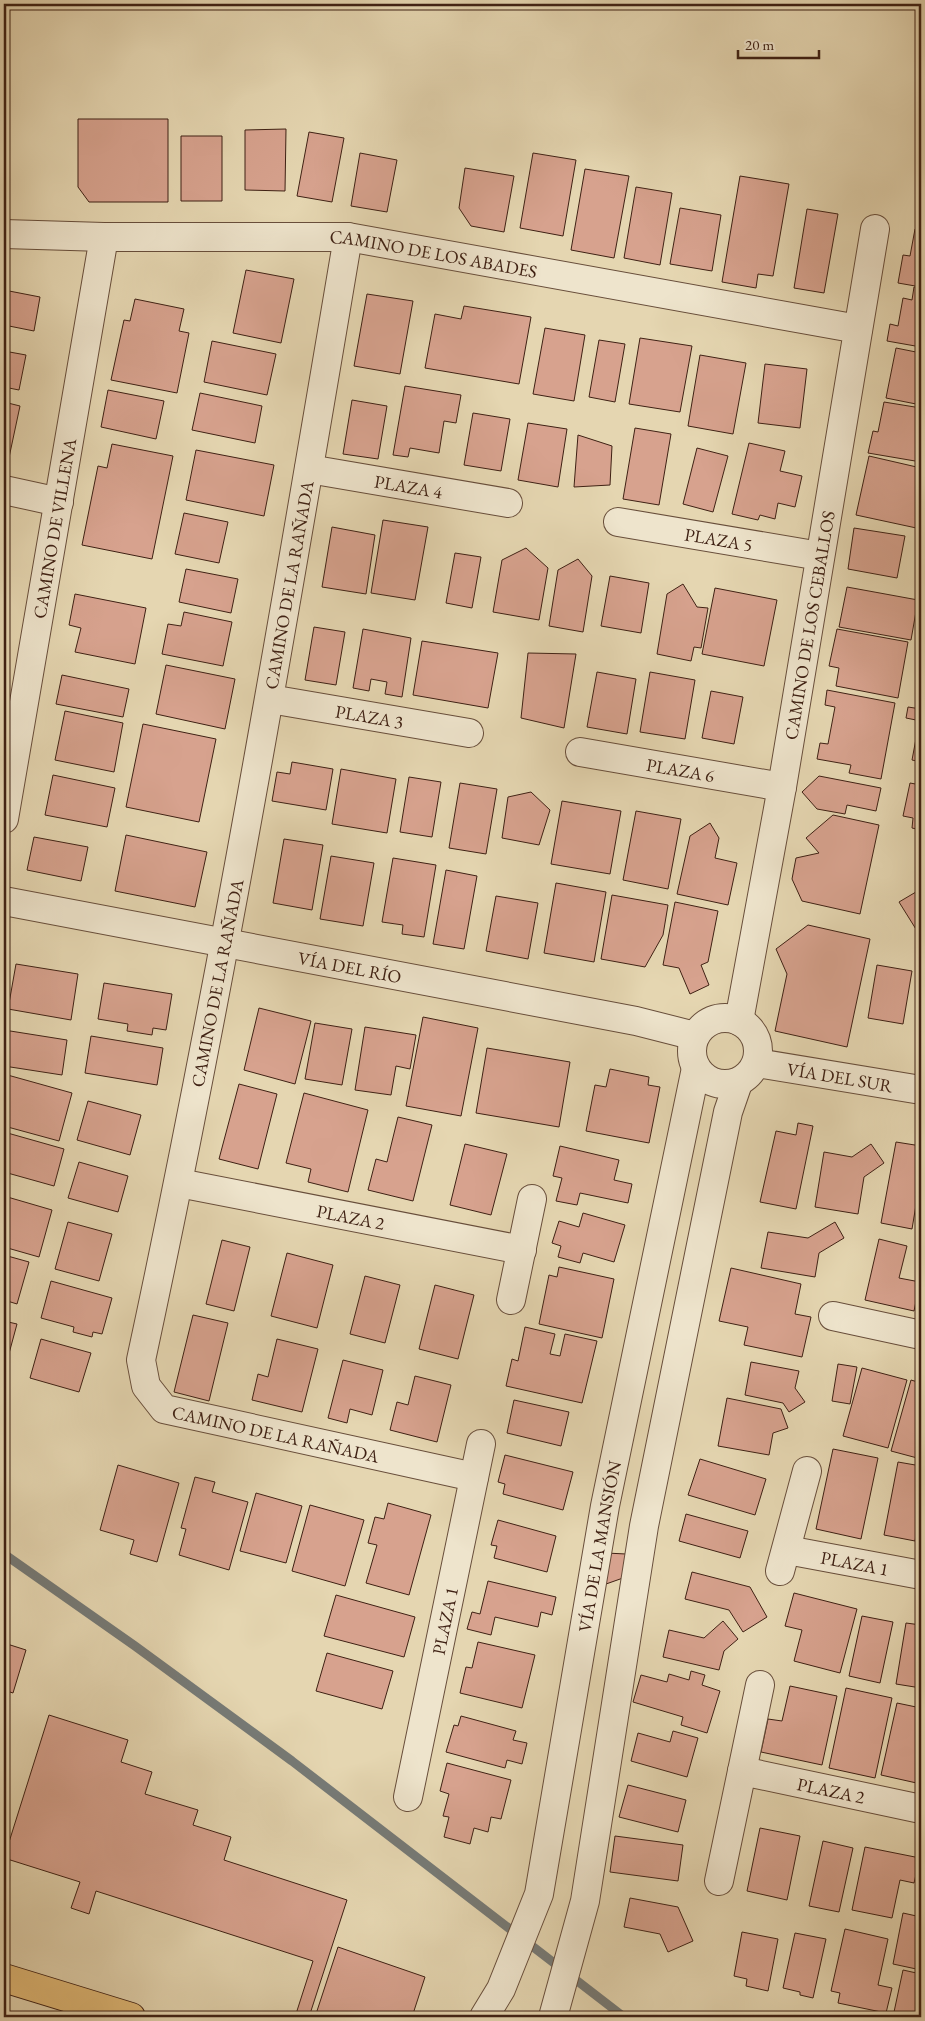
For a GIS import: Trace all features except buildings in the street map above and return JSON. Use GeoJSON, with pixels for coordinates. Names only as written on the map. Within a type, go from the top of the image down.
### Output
{"type":"FeatureCollection","features":[{"type":"Feature","properties":{"kind":"main road"},"geometry":{"type":"LineString","coordinates":[[4,1978],[131,2017]]}},
{"type":"Feature","properties":{"kind":"street","name":"CAMINO DE LOS CEBALLOS"},"geometry":{"type":"LineString","coordinates":[[739,1020],[782,788],[876,229]]}},
{"type":"Feature","properties":{"kind":"street","name":"CAMINO DE LOS ABADES"},"geometry":{"type":"LineString","coordinates":[[4,234],[104,237],[348,237],[858,329]]}},
{"type":"Feature","properties":{"kind":"street","name":"CAMINO DE VILLENA"},"geometry":{"type":"LineString","coordinates":[[4,819],[11,738],[59,502],[104,237]]}},
{"type":"Feature","properties":{"kind":"street","name":"CAMINO DE LA RAÑADA"},"geometry":{"type":"LineString","coordinates":[[348,237],[270,699],[226,942],[180,1183],[141,1360],[146,1386],[164,1409],[474,1477]]}},
{"type":"Feature","properties":{"kind":"street","name":"PLAZA 4"},"geometry":{"type":"LineString","coordinates":[[309,469],[508,503]]}},
{"type":"Feature","properties":{"kind":"street"},"geometry":{"type":"LineString","coordinates":[[4,490],[59,502]]}},
{"type":"Feature","properties":{"kind":"street","name":"PLAZA 5"},"geometry":{"type":"LineString","coordinates":[[618,522],[820,556]]}},
{"type":"Feature","properties":{"kind":"street","name":"PLAZA 3"},"geometry":{"type":"LineString","coordinates":[[270,699],[469,732]]}},
{"type":"Feature","properties":{"kind":"street","name":"PLAZA 6"},"geometry":{"type":"LineString","coordinates":[[580,752],[782,788]]}},
{"type":"Feature","properties":{"kind":"street","name":"VÍA DEL RÍO"},"geometry":{"type":"LineString","coordinates":[[4,901],[636,1021],[696,1036]]}},
{"type":"Feature","properties":{"kind":"street"},"geometry":{"type":"LineString","coordinates":[[723,1018],[739,1020],[750,1028],[756,1038],[759,1051],[757,1063],[749,1075],[738,1083],[722,1085],[706,1080],[696,1068],[692,1052],[696,1036],[707,1023],[723,1018]]}},
{"type":"Feature","properties":{"kind":"street","name":"VÍA DEL SUR"},"geometry":{"type":"LineString","coordinates":[[757,1063],[921,1090]]}},
{"type":"Feature","properties":{"kind":"street","name":"VÍA DE LA MANSIÓN"},"geometry":{"type":"LineString","coordinates":[[484,2017],[501,1989],[539,1894],[605,1506],[696,1068]]}},
{"type":"Feature","properties":{"kind":"street"},"geometry":{"type":"LineString","coordinates":[[553,2017],[585,1901],[644,1526],[728,1112],[738,1083]]}},
{"type":"Feature","properties":{"kind":"street","name":"PLAZA 2"},"geometry":{"type":"LineString","coordinates":[[180,1183],[522,1250]]}},
{"type":"Feature","properties":{"kind":"street"},"geometry":{"type":"LineString","coordinates":[[511,1300],[532,1199]]}},
{"type":"Feature","properties":{"kind":"street"},"geometry":{"type":"LineString","coordinates":[[833,1316],[921,1335]]}},
{"type":"Feature","properties":{"kind":"street","name":"PLAZA 1"},"geometry":{"type":"LineString","coordinates":[[408,1797],[481,1444]]}},
{"type":"Feature","properties":{"kind":"street","name":"PLAZA 1"},"geometry":{"type":"LineString","coordinates":[[807,1472],[784,1561],[921,1575]]}},
{"type":"Feature","properties":{"kind":"street"},"geometry":{"type":"LineString","coordinates":[[719,1881],[760,1685]]}},
{"type":"Feature","properties":{"kind":"street","name":"PLAZA 2"},"geometry":{"type":"LineString","coordinates":[[742,1771],[921,1809]]}},
{"type":"Feature","properties":{"kind":"street"},"geometry":{"type":"LineString","coordinates":[[4,1963],[30,1986]]}},
{"type":"Feature","properties":{"kind":"waterway"},"geometry":{"type":"LineString","coordinates":[[4,1554],[135,1646],[292,1761],[624,2017]]}}]}
